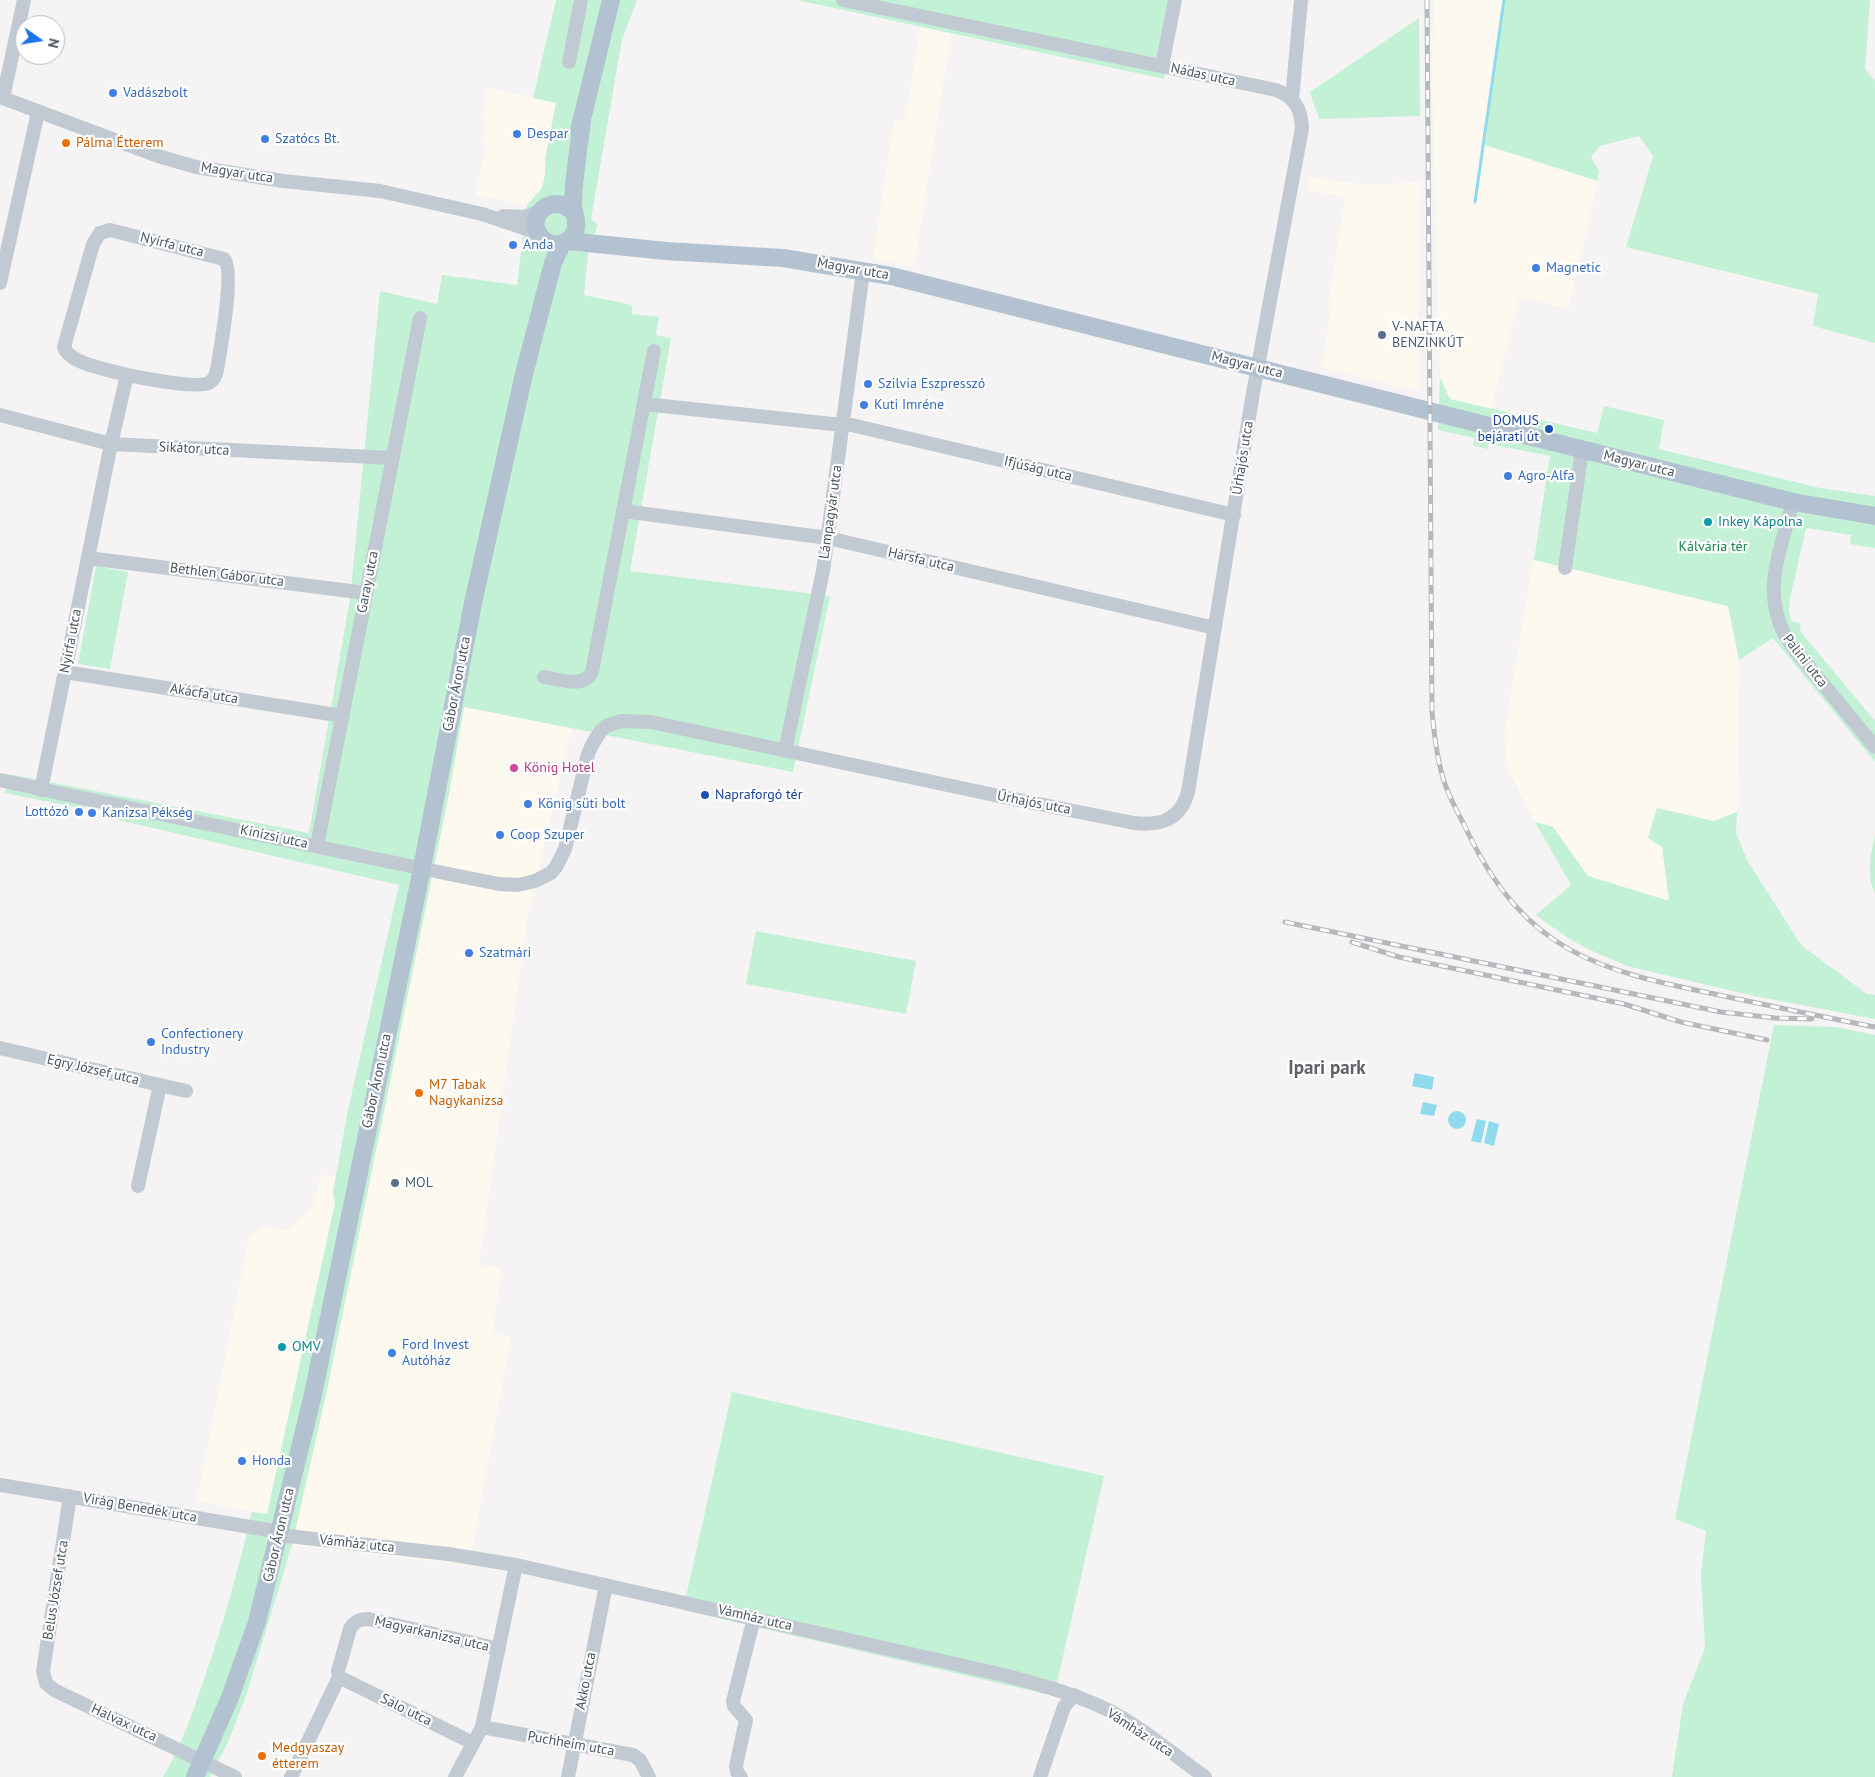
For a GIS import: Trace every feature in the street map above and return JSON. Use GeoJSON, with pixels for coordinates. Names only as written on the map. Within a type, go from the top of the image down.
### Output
{"type":"FeatureCollection","features":[{"type":"Feature","properties":{"kind":"main road"},"geometry":{"type":"LineString","coordinates":[[582,121],[573,191],[576,230],[565,242],[552,244],[541,237],[536,223],[562,188],[582,121],[611,0]]}},
{"type":"Feature","properties":{"kind":"main road"},"geometry":{"type":"LineString","coordinates":[[546,208],[562,204],[574,214]]}},
{"type":"Feature","properties":{"kind":"main road","name":"Magyar utca"},"geometry":{"type":"LineString","coordinates":[[574,214],[584,227],[613,244]]}},
{"type":"Feature","properties":{"kind":"main road","name":"Gábor Áron utca"},"geometry":{"type":"LineString","coordinates":[[524,374],[542,261],[541,237]]}},
{"type":"Feature","properties":{"kind":"main road","name":"Magyar utca"},"geometry":{"type":"LineString","coordinates":[[565,242],[613,244],[666,251],[782,258],[908,280],[1793,502],[1875,516]]}},
{"type":"Feature","properties":{"kind":"main road","name":"Gábor Áron utca"},"geometry":{"type":"LineString","coordinates":[[195,1777],[229,1700],[258,1622],[312,1399],[421,869],[473,603],[524,374],[552,263],[565,242]]}},
{"type":"Feature","properties":{"kind":"street"},"geometry":{"type":"LineString","coordinates":[[2,98],[24,0]]}},
{"type":"Feature","properties":{"kind":"street"},"geometry":{"type":"LineString","coordinates":[[569,62],[581,0]]}},
{"type":"Feature","properties":{"kind":"street","name":"Nádas utca"},"geometry":{"type":"LineString","coordinates":[[843,0],[1276,90],[1292,99]]}},
{"type":"Feature","properties":{"kind":"street"},"geometry":{"type":"LineString","coordinates":[[1162,66],[1175,0]]}},
{"type":"Feature","properties":{"kind":"street"},"geometry":{"type":"LineString","coordinates":[[1258,368],[1302,128],[1299,109],[1292,99],[1300,0]]}},
{"type":"Feature","properties":{"kind":"street","name":"Magyar utca"},"geometry":{"type":"LineString","coordinates":[[2,98],[158,156],[196,167],[284,181],[365,188],[482,214],[530,230],[541,237]]}},
{"type":"Feature","properties":{"kind":"street"},"geometry":{"type":"LineString","coordinates":[[0,283],[38,112]]}},
{"type":"Feature","properties":{"kind":"street","name":"Magyar utca"},"geometry":{"type":"LineString","coordinates":[[482,214],[523,217],[546,208]]}},
{"type":"Feature","properties":{"kind":"street","name":"Nyírfa utca"},"geometry":{"type":"LineString","coordinates":[[110,230],[224,259],[227,262],[229,271],[227,296],[217,370],[214,379],[208,383],[195,385],[127,375],[75,360],[66,353],[64,347],[93,244],[100,233],[110,230]]}},
{"type":"Feature","properties":{"kind":"street","name":"Lámpagyár utca"},"geometry":{"type":"LineString","coordinates":[[785,751],[821,584],[863,271]]}},
{"type":"Feature","properties":{"kind":"street","name":"Garay utca"},"geometry":{"type":"LineString","coordinates":[[317,846],[420,318]]}},
{"type":"Feature","properties":{"kind":"street"},"geometry":{"type":"LineString","coordinates":[[544,677],[580,682],[587,680],[592,672],[654,351]]}},
{"type":"Feature","properties":{"kind":"street","name":"Űrhajós utca"},"geometry":{"type":"LineString","coordinates":[[547,876],[554,870],[564,849],[580,782],[592,745],[606,726],[621,721],[646,722],[1134,823],[1158,823],[1171,817],[1183,806],[1186,799],[1258,368]]}},
{"type":"Feature","properties":{"kind":"street","name":"Nyírfa utca"},"geometry":{"type":"LineString","coordinates":[[41,790],[111,444],[127,375]]}},
{"type":"Feature","properties":{"kind":"street","name":"Ifjúság utca"},"geometry":{"type":"LineString","coordinates":[[644,404],[843,424],[1234,515]]}},
{"type":"Feature","properties":{"kind":"street","name":"Sikátor utca"},"geometry":{"type":"LineString","coordinates":[[0,415],[111,444],[392,458]]}},
{"type":"Feature","properties":{"kind":"street"},"geometry":{"type":"LineString","coordinates":[[1565,568],[1582,450]]}},
{"type":"Feature","properties":{"kind":"street","name":"Palini utca"},"geometry":{"type":"LineString","coordinates":[[1793,502],[1773,588],[1773,598],[1779,623],[1787,640],[1875,747]]}},
{"type":"Feature","properties":{"kind":"street","name":"Hársfa utca"},"geometry":{"type":"LineString","coordinates":[[623,511],[828,538],[1215,628]]}},
{"type":"Feature","properties":{"kind":"street","name":"Bethlen Gábor utca"},"geometry":{"type":"LineString","coordinates":[[88,558],[366,593]]}},
{"type":"Feature","properties":{"kind":"street","name":"Akácfa utca"},"geometry":{"type":"LineString","coordinates":[[65,672],[343,716]]}},
{"type":"Feature","properties":{"kind":"street","name":"Kinizsi utca"},"geometry":{"type":"LineString","coordinates":[[0,780],[421,869],[506,885],[530,883],[547,876]]}},
{"type":"Feature","properties":{"kind":"street","name":"Egry József utca"},"geometry":{"type":"LineString","coordinates":[[0,1048],[186,1091]]}},
{"type":"Feature","properties":{"kind":"street"},"geometry":{"type":"LineString","coordinates":[[138,1186],[160,1085]]}},
{"type":"Feature","properties":{"kind":"street","name":"Virág Benedek utca"},"geometry":{"type":"LineString","coordinates":[[0,1485],[279,1534]]}},
{"type":"Feature","properties":{"kind":"street","name":"Belus József utca"},"geometry":{"type":"LineString","coordinates":[[46,1683],[43,1671],[70,1496]]}},
{"type":"Feature","properties":{"kind":"street","name":"Vámház utca"},"geometry":{"type":"LineString","coordinates":[[279,1534],[448,1554],[516,1565],[1004,1675],[1074,1695],[1128,1722],[1205,1777]]}},
{"type":"Feature","properties":{"kind":"street"},"geometry":{"type":"LineString","coordinates":[[455,1777],[482,1727],[516,1565]]}},
{"type":"Feature","properties":{"kind":"street","name":"Akko utca"},"geometry":{"type":"LineString","coordinates":[[568,1777],[606,1585]]}},
{"type":"Feature","properties":{"kind":"street"},"geometry":{"type":"LineString","coordinates":[[741,1777],[737,1772],[736,1766],[746,1720],[734,1706],[733,1701],[754,1618]]}},
{"type":"Feature","properties":{"kind":"street","name":"Magyarkanizsa utca"},"geometry":{"type":"LineString","coordinates":[[291,1777],[339,1677],[338,1671],[353,1624],[362,1619],[499,1648]]}},
{"type":"Feature","properties":{"kind":"street","name":"Salo utca"},"geometry":{"type":"LineString","coordinates":[[339,1677],[473,1743]]}},
{"type":"Feature","properties":{"kind":"street","name":"Halvax utca"},"geometry":{"type":"LineString","coordinates":[[46,1683],[54,1690],[235,1777]]}},
{"type":"Feature","properties":{"kind":"street"},"geometry":{"type":"LineString","coordinates":[[1040,1777],[1064,1707],[1074,1695]]}},
{"type":"Feature","properties":{"kind":"street","name":"Puchheim utca"},"geometry":{"type":"LineString","coordinates":[[482,1727],[636,1756],[642,1762],[649,1777]]}},
{"type":"Feature","properties":{"kind":"shaded area"},"geometry":{"type":"Polygon","coordinates":[[[1434,0],[1503,0],[1485,145],[1598,181],[1568,309],[1520,296],[1491,409],[1450,399],[1440,378],[1432,71],[1434,0]]]}},
{"type":"Feature","properties":{"kind":"shaded area"},"geometry":{"type":"Polygon","coordinates":[[[920,27],[951,34],[914,267],[873,259],[894,120],[906,121],[920,27]]]}},
{"type":"Feature","properties":{"kind":"shaded area"},"geometry":{"type":"Polygon","coordinates":[[[485,87],[556,103],[545,160],[542,188],[527,205],[475,195],[486,148],[483,144],[485,87]]]}},
{"type":"Feature","properties":{"kind":"shaded area"},"geometry":{"type":"Polygon","coordinates":[[[1309,177],[1365,185],[1420,182],[1419,391],[1322,367],[1331,306],[1328,305],[1345,197],[1307,190],[1309,177]]]}},
{"type":"Feature","properties":{"kind":"shaded area"},"geometry":{"type":"Polygon","coordinates":[[[1533,560],[1728,606],[1739,660],[1737,812],[1714,821],[1657,808],[1670,901],[1588,876],[1553,827],[1535,822],[1509,772],[1506,760],[1505,730],[1533,560]]]}},
{"type":"Feature","properties":{"kind":"shaded area"},"geometry":{"type":"Polygon","coordinates":[[[464,706],[572,727],[528,914],[479,1264],[501,1268],[493,1333],[511,1337],[469,1565],[292,1545],[343,1312],[449,794],[464,706]]]}},
{"type":"Feature","properties":{"kind":"shaded area"},"geometry":{"type":"Polygon","coordinates":[[[320,1175],[336,1177],[333,1192],[335,1203],[267,1514],[197,1501],[249,1237],[265,1226],[287,1231],[314,1206],[320,1175]]]}},
{"type":"Feature","properties":{"kind":"green space"},"geometry":{"type":"Polygon","coordinates":[[[556,0],[637,0],[622,39],[591,219],[598,225],[588,254],[584,295],[632,305],[632,314],[659,317],[656,335],[671,338],[630,571],[830,596],[793,772],[464,707],[449,794],[326,1395],[292,1545],[246,1696],[228,1742],[210,1777],[163,1777],[186,1730],[195,1706],[230,1598],[252,1512],[267,1514],[335,1203],[333,1192],[348,1110],[399,885],[101,816],[102,809],[85,806],[84,809],[5,793],[9,774],[309,833],[350,599],[380,291],[437,304],[442,275],[517,285],[527,205],[542,188],[545,160],[556,103],[533,98],[556,0]]]}},
{"type":"Feature","properties":{"kind":"green space"},"geometry":{"type":"Polygon","coordinates":[[[797,0],[1180,0],[1164,79],[797,0]]]}},
{"type":"Feature","properties":{"kind":"green space"},"geometry":{"type":"Polygon","coordinates":[[[1503,0],[1870,0],[1865,69],[1875,81],[1875,343],[1813,326],[1818,294],[1626,247],[1653,156],[1639,136],[1600,146],[1591,157],[1599,171],[1598,181],[1485,145],[1503,0]]]}},
{"type":"Feature","properties":{"kind":"green space"},"geometry":{"type":"Polygon","coordinates":[[[1419,18],[1420,116],[1319,119],[1310,92],[1419,18]]]}},
{"type":"Feature","properties":{"kind":"green space","name":"Kálvária tér"},"geometry":{"type":"Polygon","coordinates":[[[1440,378],[1450,399],[1597,433],[1604,406],[1664,420],[1659,449],[1820,488],[1875,496],[1875,548],[1850,544],[1851,535],[1806,528],[1789,611],[1791,621],[1801,623],[1800,631],[1875,721],[1875,762],[1773,638],[1739,660],[1728,606],[1534,560],[1550,456],[1489,444],[1487,449],[1473,445],[1475,438],[1438,430],[1440,378]]]}},
{"type":"Feature","properties":{"kind":"green space"},"geometry":{"type":"Polygon","coordinates":[[[96,566],[128,572],[110,669],[78,664],[96,566]]]}},
{"type":"Feature","properties":{"kind":"green space"},"geometry":{"type":"Polygon","coordinates":[[[1657,808],[1714,821],[1737,812],[1736,833],[1747,860],[1801,945],[1867,994],[1875,995],[1875,1019],[1754,996],[1627,966],[1568,938],[1536,915],[1571,885],[1535,822],[1553,827],[1588,876],[1669,901],[1662,847],[1648,838],[1657,808]]]}},
{"type":"Feature","properties":{"kind":"green space"},"geometry":{"type":"Polygon","coordinates":[[[1875,834],[1875,894],[1870,872],[1875,834]]]}},
{"type":"Feature","properties":{"kind":"green space"},"geometry":{"type":"Polygon","coordinates":[[[756,931],[916,961],[906,1014],[746,984],[756,931]]]}},
{"type":"Feature","properties":{"kind":"green space"},"geometry":{"type":"Polygon","coordinates":[[[1774,1025],[1836,1027],[1875,1035],[1875,1777],[1672,1777],[1683,1704],[1705,1648],[1701,1574],[1706,1531],[1675,1519],[1774,1025]]]}},
{"type":"Feature","properties":{"kind":"green space"},"geometry":{"type":"Polygon","coordinates":[[[732,1392],[1104,1476],[1054,1696],[683,1610],[732,1392]]]}},
{"type":"Feature","properties":{"kind":"water"},"geometry":{"type":"Polygon","coordinates":[[[1415,1073],[1434,1077],[1432,1090],[1412,1086],[1415,1073]]]}},
{"type":"Feature","properties":{"kind":"water"},"geometry":{"type":"Polygon","coordinates":[[[1423,1102],[1437,1105],[1434,1116],[1420,1114],[1423,1102]]]}},
{"type":"Feature","properties":{"kind":"water"},"geometry":{"type":"Polygon","coordinates":[[[1453,1111],[1461,1111],[1466,1116],[1464,1127],[1453,1129],[1448,1124],[1448,1116],[1453,1111]]]}},
{"type":"Feature","properties":{"kind":"water"},"geometry":{"type":"Polygon","coordinates":[[[1477,1119],[1486,1121],[1481,1143],[1471,1141],[1477,1119]]]}},
{"type":"Feature","properties":{"kind":"water"},"geometry":{"type":"Polygon","coordinates":[[[1489,1121],[1499,1124],[1494,1146],[1484,1143],[1489,1121]]]}},
{"type":"Feature","properties":{"kind":"waterway"},"geometry":{"type":"LineString","coordinates":[[1475,202],[1504,0]]}},
{"type":"Feature","properties":{"kind":"railway"},"geometry":{"type":"LineString","coordinates":[[1427,0],[1432,711],[1438,759],[1450,797],[1491,873],[1515,905],[1541,930],[1570,950],[1637,976],[1676,986],[1875,1027]]}},
{"type":"Feature","properties":{"kind":"railway"},"geometry":{"type":"LineString","coordinates":[[1285,922],[1721,1012],[1775,1018],[1812,1019]]}},
{"type":"Feature","properties":{"kind":"railway"},"geometry":{"type":"LineString","coordinates":[[1352,942],[1399,957],[1624,1004],[1681,1022],[1767,1040]]}},
{"type":"Feature","properties":{"kind":"place","name":"Vadászbolt"},"geometry":{"type":"Point","coordinates":[113,93]}},
{"type":"Feature","properties":{"kind":"place","name":"Despar"},"geometry":{"type":"Point","coordinates":[517,134]}},
{"type":"Feature","properties":{"kind":"place","name":"Szatócs Bt."},"geometry":{"type":"Point","coordinates":[265,139]}},
{"type":"Feature","properties":{"kind":"place","name":"Pálma Étterem"},"geometry":{"type":"Point","coordinates":[66,143]}},
{"type":"Feature","properties":{"kind":"place","name":"Anda"},"geometry":{"type":"Point","coordinates":[513,245]}},
{"type":"Feature","properties":{"kind":"place","name":"Magnetic"},"geometry":{"type":"Point","coordinates":[1536,268]}},
{"type":"Feature","properties":{"kind":"place","name":"V-NAFTA BENZINKÚT"},"geometry":{"type":"Point","coordinates":[1382,335]}},
{"type":"Feature","properties":{"kind":"place","name":"Szilvia Eszpresszó"},"geometry":{"type":"Point","coordinates":[868,384]}},
{"type":"Feature","properties":{"kind":"place","name":"Kuti Imréne"},"geometry":{"type":"Point","coordinates":[864,405]}},
{"type":"Feature","properties":{"kind":"place","name":"DOMUS bejárati út"},"geometry":{"type":"Point","coordinates":[1549,429]}},
{"type":"Feature","properties":{"kind":"place","name":"Agro-Alfa"},"geometry":{"type":"Point","coordinates":[1508,476]}},
{"type":"Feature","properties":{"kind":"place","name":"Inkey Kápolna"},"geometry":{"type":"Point","coordinates":[1708,522]}},
{"type":"Feature","properties":{"kind":"place","name":"König Hotel"},"geometry":{"type":"Point","coordinates":[514,768]}},
{"type":"Feature","properties":{"kind":"place","name":"Napraforgó tér"},"geometry":{"type":"Point","coordinates":[705,795]}},
{"type":"Feature","properties":{"kind":"place","name":"König süti bolt"},"geometry":{"type":"Point","coordinates":[528,804]}},
{"type":"Feature","properties":{"kind":"place","name":"Lottózó"},"geometry":{"type":"Point","coordinates":[79,812]}},
{"type":"Feature","properties":{"kind":"place","name":"Kanizsa Pékség"},"geometry":{"type":"Point","coordinates":[92,813]}},
{"type":"Feature","properties":{"kind":"place","name":"Coop Szuper"},"geometry":{"type":"Point","coordinates":[500,835]}},
{"type":"Feature","properties":{"kind":"place","name":"Szatmári"},"geometry":{"type":"Point","coordinates":[469,953]}},
{"type":"Feature","properties":{"kind":"place","name":"Confectionery Industry"},"geometry":{"type":"Point","coordinates":[151,1042]}},
{"type":"Feature","properties":{"kind":"place","name":"M7 Tabak Nagykanizsa"},"geometry":{"type":"Point","coordinates":[419,1093]}},
{"type":"Feature","properties":{"kind":"place","name":"MOL"},"geometry":{"type":"Point","coordinates":[395,1183]}},
{"type":"Feature","properties":{"kind":"place","name":"OMV"},"geometry":{"type":"Point","coordinates":[282,1347]}},
{"type":"Feature","properties":{"kind":"place","name":"Ford Invest Autóház"},"geometry":{"type":"Point","coordinates":[392,1353]}},
{"type":"Feature","properties":{"kind":"place","name":"Honda"},"geometry":{"type":"Point","coordinates":[242,1461]}},
{"type":"Feature","properties":{"kind":"place","name":"Medgyaszay étterem"},"geometry":{"type":"Point","coordinates":[262,1756]}},
{"type":"Feature","properties":{"kind":"district","name":"Ipari park"},"geometry":{"type":"Point","coordinates":[1327,1069]}}]}
